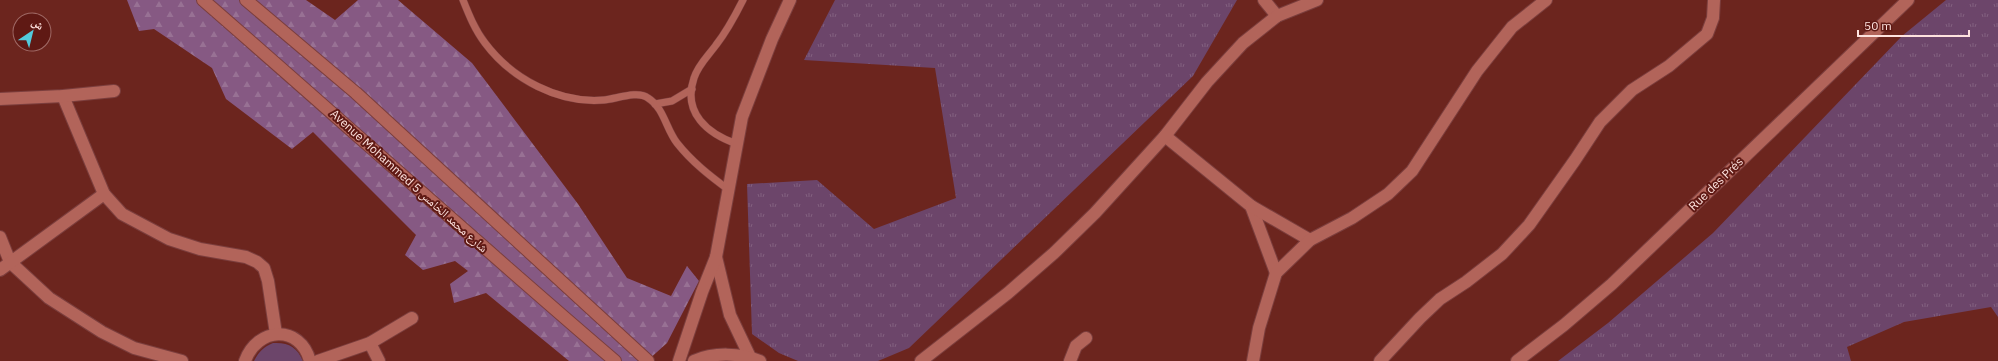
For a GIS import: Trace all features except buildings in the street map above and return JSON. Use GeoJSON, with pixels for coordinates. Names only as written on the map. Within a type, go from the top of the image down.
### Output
{"type":"FeatureCollection","features":[{"type":"Feature","properties":{"kind":"street","name":"Avenue Mohammed 5 شارع محمد الخامس"},"geometry":{"type":"LineString","coordinates":[[203,0],[353,131],[500,263],[615,361]]}},
{"type":"Feature","properties":{"kind":"street"},"geometry":{"type":"LineString","coordinates":[[246,0],[356,93],[648,361]]}},
{"type":"Feature","properties":{"kind":"street"},"geometry":{"type":"LineString","coordinates":[[679,361],[702,292],[716,258],[742,117],[772,39],[790,0]]}},
{"type":"Feature","properties":{"kind":"street"},"geometry":{"type":"LineString","coordinates":[[1264,0],[1277,16]]}},
{"type":"Feature","properties":{"kind":"street"},"geometry":{"type":"LineString","coordinates":[[921,361],[1008,293],[1054,253],[1095,213],[1165,136],[1208,82],[1243,43],[1277,16],[1317,0]]}},
{"type":"Feature","properties":{"kind":"street"},"geometry":{"type":"LineString","coordinates":[[1253,361],[1259,328],[1276,273],[1310,240],[1352,218],[1388,194],[1412,171],[1478,71],[1512,27],[1546,0]]}},
{"type":"Feature","properties":{"kind":"street"},"geometry":{"type":"LineString","coordinates":[[1380,361],[1440,299],[1466,282],[1502,254],[1529,225],[1605,116],[1632,90],[1669,66],[1707,34],[1713,18],[1714,0]]}},
{"type":"Feature","properties":{"kind":"street","name":"Rue des Prés"},"geometry":{"type":"LineString","coordinates":[[1517,361],[1564,325],[1612,284],[1908,0]]}},
{"type":"Feature","properties":{"kind":"street"},"geometry":{"type":"LineString","coordinates":[[0,99],[63,96],[114,91]]}},
{"type":"Feature","properties":{"kind":"street"},"geometry":{"type":"LineString","coordinates":[[63,96],[104,194],[122,214],[169,239],[200,249],[246,257],[257,262],[264,268],[268,281],[276,334]]}},
{"type":"Feature","properties":{"kind":"street"},"geometry":{"type":"LineString","coordinates":[[1165,136],[1251,206],[1310,240]]}},
{"type":"Feature","properties":{"kind":"street"},"geometry":{"type":"LineString","coordinates":[[0,270],[104,194]]}},
{"type":"Feature","properties":{"kind":"street"},"geometry":{"type":"LineString","coordinates":[[1251,206],[1276,273]]}},
{"type":"Feature","properties":{"kind":"street"},"geometry":{"type":"LineString","coordinates":[[0,237],[10,262],[49,298],[102,332],[134,348],[182,361]]}},
{"type":"Feature","properties":{"kind":"street"},"geometry":{"type":"LineString","coordinates":[[716,258],[730,315],[755,359]]}},
{"type":"Feature","properties":{"kind":"street"},"geometry":{"type":"LineString","coordinates":[[318,361],[370,342],[412,318]]}},
{"type":"Feature","properties":{"kind":"street"},"geometry":{"type":"LineString","coordinates":[[245,361],[248,352],[255,342],[265,336],[276,334],[286,335],[295,339],[302,346],[310,361]]}},
{"type":"Feature","properties":{"kind":"street"},"geometry":{"type":"LineString","coordinates":[[1070,361],[1076,346],[1086,338]]}},
{"type":"Feature","properties":{"kind":"street"},"geometry":{"type":"LineString","coordinates":[[370,342],[379,361]]}},
{"type":"Feature","properties":{"kind":"street"},"geometry":{"type":"LineString","coordinates":[[694,361],[700,358],[725,354],[755,359]]}},
{"type":"Feature","properties":{"kind":"lane"},"geometry":{"type":"LineString","coordinates":[[463,0],[477,31],[485,44],[524,80],[556,94],[574,99],[599,100],[640,94],[647,97],[661,112],[666,127],[676,143],[691,159],[729,190]]}},
{"type":"Feature","properties":{"kind":"lane"},"geometry":{"type":"LineString","coordinates":[[737,144],[721,138],[707,129],[697,117],[692,105],[692,89],[694,78],[700,64],[733,21],[743,0]]}},
{"type":"Feature","properties":{"kind":"lane"},"geometry":{"type":"LineString","coordinates":[[655,104],[672,101],[692,89]]}},
{"type":"Feature","properties":{"kind":"green space"},"geometry":{"type":"Polygon","coordinates":[[[127,0],[306,0],[335,20],[358,0],[398,0],[472,63],[578,204],[627,278],[671,296],[687,266],[699,281],[667,343],[647,361],[569,361],[486,293],[454,303],[450,284],[468,271],[455,261],[423,270],[405,255],[416,235],[313,132],[292,149],[226,99],[212,68],[154,29],[139,31],[127,0]]]}},
{"type":"Feature","properties":{"kind":"green space"},"geometry":{"type":"Polygon","coordinates":[[[835,0],[1237,0],[1193,76],[909,348],[878,361],[798,361],[779,353],[752,334],[747,184],[817,180],[874,229],[956,198],[935,68],[804,60],[835,0]]]}},
{"type":"Feature","properties":{"kind":"green space"},"geometry":{"type":"Polygon","coordinates":[[[1946,0],[1998,0],[1998,317],[1991,307],[1904,322],[1847,347],[1851,361],[1558,361],[1608,323],[1713,233],[1902,36],[1946,0]]]}},
{"type":"Feature","properties":{"kind":"green space"},"geometry":{"type":"Polygon","coordinates":[[[273,343],[283,343],[291,346],[298,352],[303,361],[254,361],[262,350],[273,343]]]}}]}
